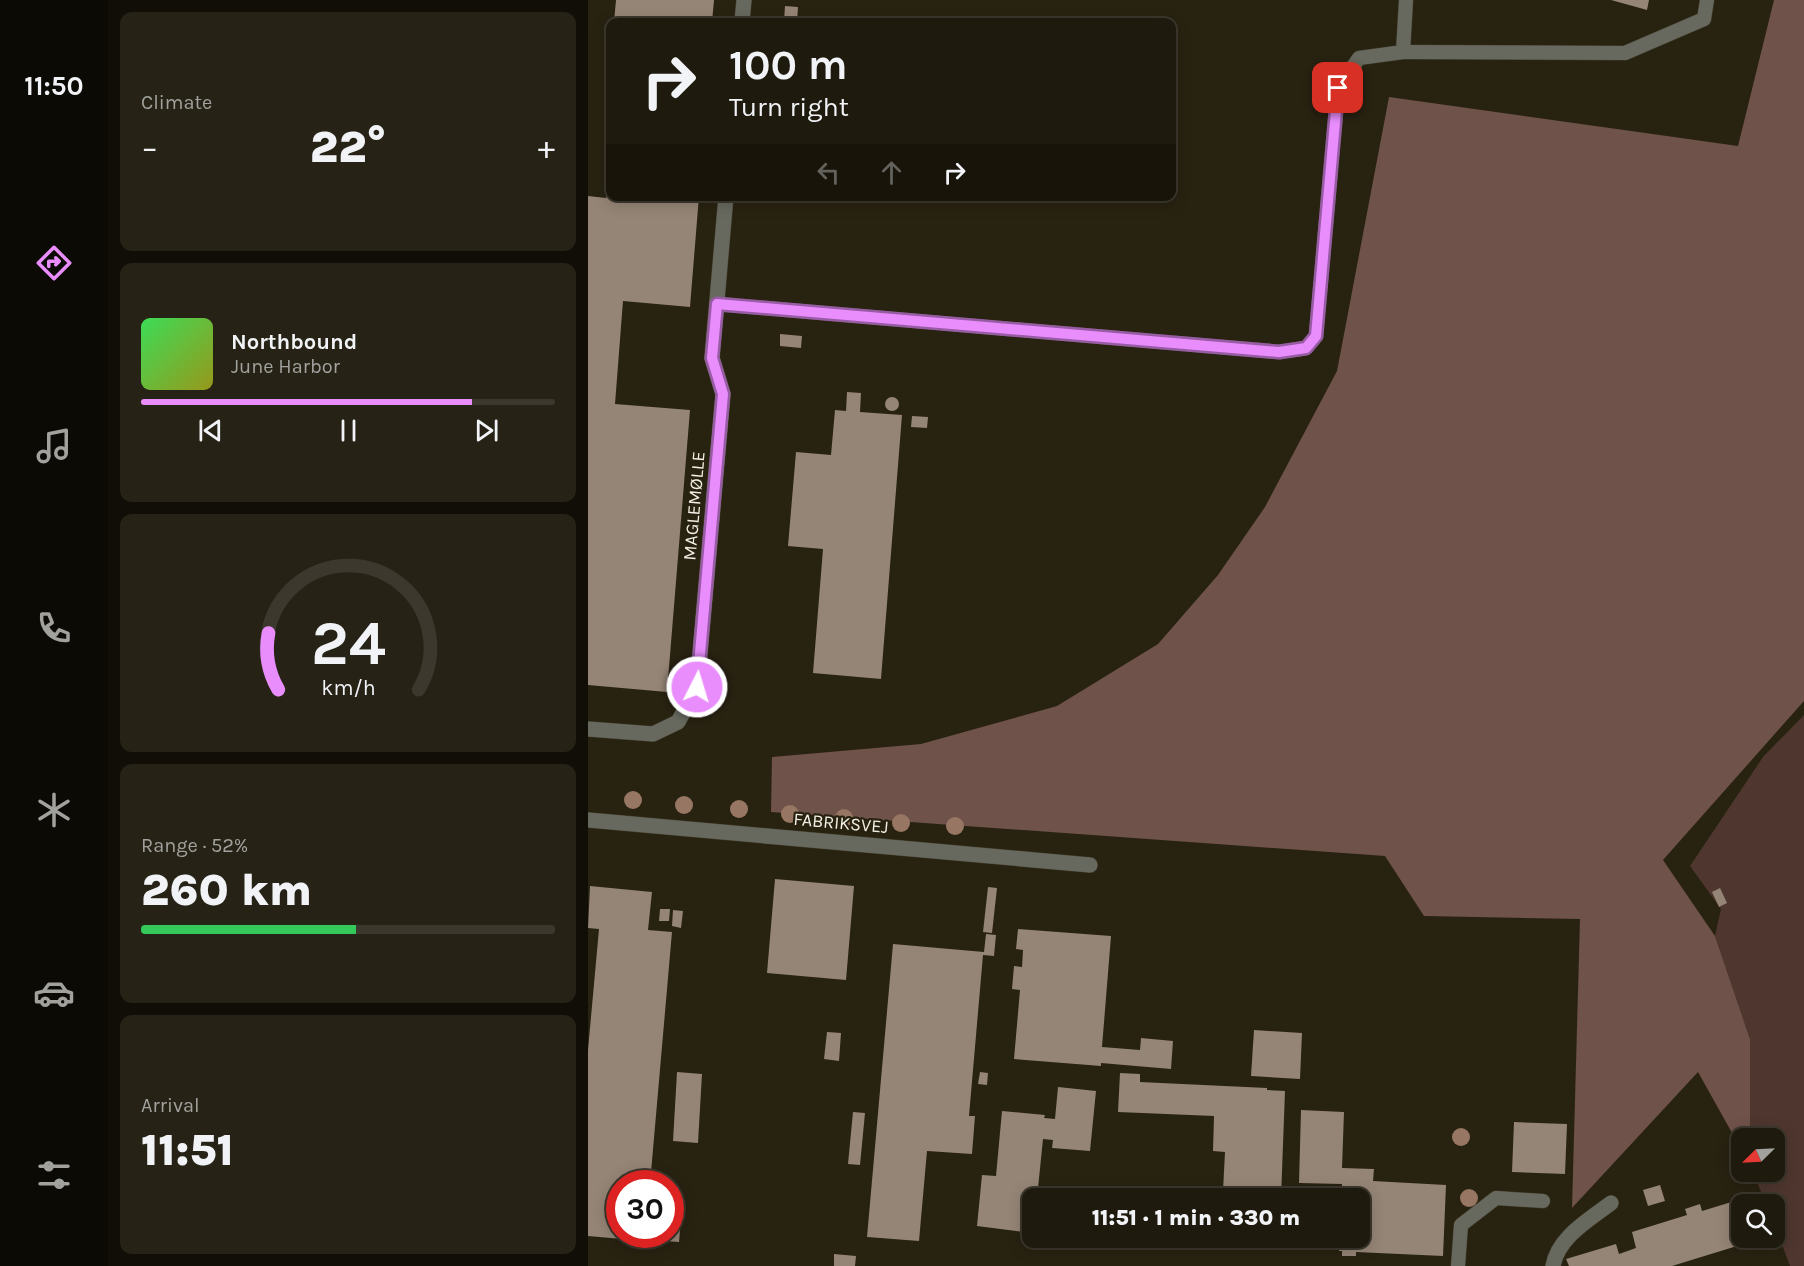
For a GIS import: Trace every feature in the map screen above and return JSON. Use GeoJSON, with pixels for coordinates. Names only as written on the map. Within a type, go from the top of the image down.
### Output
{"type":"FeatureCollection","features":[{"type":"Feature","properties":{"kind":"street"},"geometry":{"type":"LineString","coordinates":[[742,18],[744,0]]}},
{"type":"Feature","properties":{"kind":"street","name":"MAGLEMØLLE"},"geometry":{"type":"LineString","coordinates":[[588,729],[653,734],[678,722],[697,687],[723,394],[712,358],[726,201]]}},
{"type":"Feature","properties":{"kind":"street","name":"FABRIKSVEJ"},"geometry":{"type":"LineString","coordinates":[[588,820],[1090,865]]}},
{"type":"Feature","properties":{"kind":"street"},"geometry":{"type":"LineString","coordinates":[[1553,1266],[1555,1255],[1569,1236],[1611,1203]]}},
{"type":"Feature","properties":{"kind":"lane"},"geometry":{"type":"LineString","coordinates":[[1403,52],[1406,0]]}},
{"type":"Feature","properties":{"kind":"lane"},"geometry":{"type":"LineString","coordinates":[[717,304],[1279,352],[1306,348],[1316,336],[1338,88],[1359,58],[1403,52],[1624,53],[1704,20],[1707,0]]}},
{"type":"Feature","properties":{"kind":"lane"},"geometry":{"type":"LineString","coordinates":[[1458,1266],[1461,1225],[1496,1198],[1543,1201]]}},
{"type":"Feature","properties":{"kind":"shaded area"},"geometry":{"type":"Polygon","coordinates":[[[1774,0],[1804,0],[1804,701],[1663,860],[1715,936],[1750,1039],[1750,1128],[1731,1128],[1731,1131],[1698,1072],[1572,1208],[1580,919],[1424,916],[1385,856],[771,812],[772,757],[921,744],[1057,706],[1158,644],[1218,575],[1265,507],[1337,371],[1389,97],[1738,146],[1774,0]]]}},
{"type":"Feature","properties":{"kind":"shaded area"},"geometry":{"type":"Polygon","coordinates":[[[1804,715],[1804,1266],[1790,1266],[1783,1248],[1785,1194],[1762,1194],[1757,1182],[1785,1182],[1785,1128],[1750,1128],[1750,1039],[1715,936],[1721,909],[1690,866],[1763,757],[1804,715]]]}},
{"type":"Feature","properties":{"kind":"building"},"geometry":{"type":"Polygon","coordinates":[[[616,0],[714,0],[712,18],[614,18],[616,0]]]}},
{"type":"Feature","properties":{"kind":"building"},"geometry":{"type":"Polygon","coordinates":[[[1611,0],[1649,0],[1647,10],[1611,0]]]}},
{"type":"Feature","properties":{"kind":"building"},"geometry":{"type":"Polygon","coordinates":[[[785,6],[798,7],[797,18],[784,18],[785,6]]]}},
{"type":"Feature","properties":{"kind":"building"},"geometry":{"type":"Polygon","coordinates":[[[588,196],[606,198],[606,201],[699,201],[690,307],[623,301],[615,404],[690,410],[667,692],[588,685],[588,196]]]}},
{"type":"Feature","properties":{"kind":"building"},"geometry":{"type":"Polygon","coordinates":[[[780,334],[802,336],[801,348],[780,346],[780,334]]]}},
{"type":"Feature","properties":{"kind":"building"},"geometry":{"type":"Polygon","coordinates":[[[847,392],[861,393],[860,412],[902,415],[881,679],[813,673],[823,549],[788,546],[796,452],[831,455],[835,410],[846,411],[847,392]]]}},
{"type":"Feature","properties":{"kind":"building"},"geometry":{"type":"Polygon","coordinates":[[[889,397],[895,397],[899,404],[895,411],[889,411],[885,407],[885,401],[889,397]]]}},
{"type":"Feature","properties":{"kind":"building"},"geometry":{"type":"Polygon","coordinates":[[[912,416],[928,417],[927,428],[911,427],[912,416]]]}},
{"type":"Feature","properties":{"kind":"building"},"geometry":{"type":"Polygon","coordinates":[[[775,879],[854,886],[846,980],[767,973],[775,879]]]}},
{"type":"Feature","properties":{"kind":"building"},"geometry":{"type":"Polygon","coordinates":[[[590,886],[652,892],[648,930],[672,932],[651,1170],[606,1170],[606,1238],[588,1236],[588,1050],[599,929],[588,928],[590,886]]]}},
{"type":"Feature","properties":{"kind":"building"},"geometry":{"type":"Polygon","coordinates":[[[988,887],[997,888],[992,933],[983,932],[988,887]]]}},
{"type":"Feature","properties":{"kind":"building"},"geometry":{"type":"Polygon","coordinates":[[[1720,888],[1727,903],[1719,907],[1712,892],[1720,888]]]}},
{"type":"Feature","properties":{"kind":"building"},"geometry":{"type":"Polygon","coordinates":[[[660,909],[670,909],[669,921],[659,921],[660,909]]]}},
{"type":"Feature","properties":{"kind":"building"},"geometry":{"type":"Polygon","coordinates":[[[673,910],[683,911],[681,928],[672,926],[673,910]]]}},
{"type":"Feature","properties":{"kind":"building"},"geometry":{"type":"Polygon","coordinates":[[[1018,929],[1111,936],[1102,1047],[1140,1050],[1141,1038],[1173,1041],[1171,1069],[1014,1059],[1020,990],[1012,989],[1014,966],[1022,967],[1023,950],[1016,949],[1018,929]]]}},
{"type":"Feature","properties":{"kind":"building"},"geometry":{"type":"Polygon","coordinates":[[[986,934],[996,935],[994,956],[983,955],[969,1116],[975,1116],[972,1154],[927,1151],[919,1241],[867,1237],[893,944],[984,952],[986,934]]]}},
{"type":"Feature","properties":{"kind":"building"},"geometry":{"type":"Polygon","coordinates":[[[1254,1030],[1302,1033],[1300,1079],[1251,1076],[1254,1030]]]}},
{"type":"Feature","properties":{"kind":"building"},"geometry":{"type":"Polygon","coordinates":[[[827,1032],[841,1033],[839,1061],[824,1059],[827,1032]]]}},
{"type":"Feature","properties":{"kind":"building"},"geometry":{"type":"Polygon","coordinates":[[[677,1072],[702,1074],[698,1143],[673,1141],[677,1072]]]}},
{"type":"Feature","properties":{"kind":"building"},"geometry":{"type":"Polygon","coordinates":[[[980,1072],[988,1073],[987,1085],[978,1084],[980,1072]]]}},
{"type":"Feature","properties":{"kind":"building"},"geometry":{"type":"Polygon","coordinates":[[[1120,1073],[1140,1074],[1140,1082],[1267,1088],[1267,1090],[1285,1091],[1281,1188],[1223,1188],[1225,1152],[1213,1151],[1214,1116],[1118,1112],[1120,1073]]]}},
{"type":"Feature","properties":{"kind":"building"},"geometry":{"type":"Polygon","coordinates":[[[1058,1087],[1096,1091],[1090,1151],[1052,1148],[1053,1140],[1043,1139],[1038,1188],[1022,1188],[1022,1232],[977,1226],[982,1175],[996,1176],[1002,1111],[1045,1115],[1044,1118],[1055,1119],[1058,1087]]]}},
{"type":"Feature","properties":{"kind":"building"},"geometry":{"type":"Polygon","coordinates":[[[1301,1110],[1344,1112],[1342,1168],[1374,1169],[1373,1181],[1446,1185],[1443,1256],[1356,1252],[1356,1256],[1342,1256],[1339,1248],[1370,1248],[1370,1188],[1342,1188],[1342,1184],[1299,1183],[1301,1110]]]}},
{"type":"Feature","properties":{"kind":"building"},"geometry":{"type":"Polygon","coordinates":[[[853,1112],[865,1113],[860,1165],[848,1164],[853,1112]]]}},
{"type":"Feature","properties":{"kind":"building"},"geometry":{"type":"Polygon","coordinates":[[[1514,1122],[1567,1124],[1565,1174],[1512,1172],[1514,1122]]]}},
{"type":"Feature","properties":{"kind":"building"},"geometry":{"type":"Polygon","coordinates":[[[1660,1185],[1665,1201],[1648,1206],[1643,1190],[1660,1185]]]}},
{"type":"Feature","properties":{"kind":"building"},"geometry":{"type":"Polygon","coordinates":[[[1731,1202],[1731,1248],[1672,1266],[1569,1266],[1566,1259],[1616,1244],[1619,1254],[1636,1248],[1632,1232],[1687,1215],[1685,1209],[1700,1204],[1702,1211],[1731,1202]]]}},
{"type":"Feature","properties":{"kind":"building"},"geometry":{"type":"Polygon","coordinates":[[[834,1254],[856,1256],[855,1266],[834,1266],[834,1254]]]}},
{"type":"Feature","properties":{"kind":"route"},"geometry":{"type":"LineString","coordinates":[[697,687],[723,394],[712,358],[717,304],[1279,352],[1306,348],[1316,336],[1338,88]]}}]}
